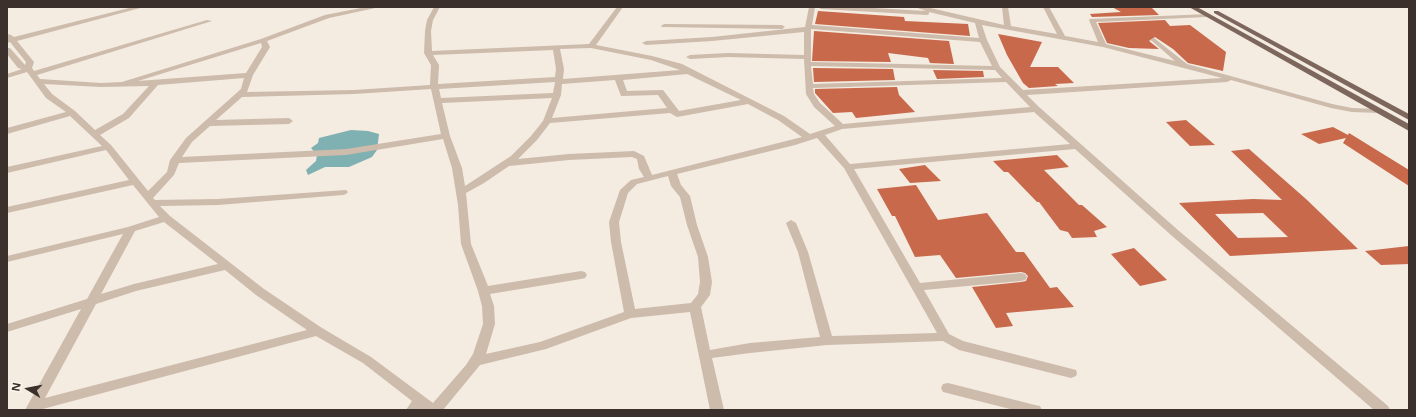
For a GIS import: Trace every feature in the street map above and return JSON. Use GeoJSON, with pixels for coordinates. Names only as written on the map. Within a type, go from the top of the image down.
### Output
{"type":"FeatureCollection","features":[{"type":"Feature","properties":{"kind":"main road"},"geometry":{"type":"LineString","coordinates":[[1192,7],[1409,128]]}},
{"type":"Feature","properties":{"kind":"main road"},"geometry":{"type":"LineString","coordinates":[[1205,7],[1409,117]]}},
{"type":"Feature","properties":{"kind":"street"},"geometry":{"type":"LineString","coordinates":[[103,7],[112,15]]}},
{"type":"Feature","properties":{"kind":"street"},"geometry":{"type":"LineString","coordinates":[[32,73],[30,62],[9,39],[141,7]]}},
{"type":"Feature","properties":{"kind":"street"},"geometry":{"type":"LineString","coordinates":[[125,83],[263,40],[348,9],[358,12],[377,7]]}},
{"type":"Feature","properties":{"kind":"street"},"geometry":{"type":"LineString","coordinates":[[7,50],[21,66],[32,73],[49,96],[72,113],[108,146],[166,218],[225,266],[260,292],[318,331],[367,360],[417,405],[434,410],[452,392],[475,361],[485,340],[489,324],[488,306],[484,291],[466,244],[457,168],[446,136],[434,86],[436,69],[428,53],[428,31],[430,20],[437,7]]}},
{"type":"Feature","properties":{"kind":"street"},"geometry":{"type":"LineString","coordinates":[[592,46],[620,7]]}},
{"type":"Feature","properties":{"kind":"street"},"geometry":{"type":"LineString","coordinates":[[812,7],[806,28],[810,94],[817,105],[841,126]]}},
{"type":"Feature","properties":{"kind":"street"},"geometry":{"type":"LineString","coordinates":[[821,7],[940,13]]}},
{"type":"Feature","properties":{"kind":"street"},"geometry":{"type":"LineString","coordinates":[[918,7],[978,22],[1103,45],[1331,106],[1352,110],[1379,111]]}},
{"type":"Feature","properties":{"kind":"street"},"geometry":{"type":"LineString","coordinates":[[947,7],[950,16]]}},
{"type":"Feature","properties":{"kind":"street"},"geometry":{"type":"LineString","coordinates":[[1005,7],[1008,28]]}},
{"type":"Feature","properties":{"kind":"street"},"geometry":{"type":"LineString","coordinates":[[1046,7],[1062,37]]}},
{"type":"Feature","properties":{"kind":"street"},"geometry":{"type":"LineString","coordinates":[[1103,45],[1092,20],[1207,16]]}},
{"type":"Feature","properties":{"kind":"street"},"geometry":{"type":"LineString","coordinates":[[7,76],[32,73],[209,21]]}},
{"type":"Feature","properties":{"kind":"street"},"geometry":{"type":"LineString","coordinates":[[978,22],[984,40],[997,68],[1036,109],[1175,234],[1383,410]]}},
{"type":"Feature","properties":{"kind":"street"},"geometry":{"type":"LineString","coordinates":[[664,26],[806,28],[984,40]]}},
{"type":"Feature","properties":{"kind":"street"},"geometry":{"type":"LineString","coordinates":[[646,43],[712,39],[806,28]]}},
{"type":"Feature","properties":{"kind":"street"},"geometry":{"type":"LineString","coordinates":[[150,200],[171,173],[175,160],[189,140],[245,90],[249,75],[266,47],[263,40]]}},
{"type":"Feature","properties":{"kind":"street"},"geometry":{"type":"LineString","coordinates":[[1154,40],[1186,66]]}},
{"type":"Feature","properties":{"kind":"street"},"geometry":{"type":"LineString","coordinates":[[428,53],[504,51],[592,46],[666,61],[689,70],[700,78],[781,118],[808,137]]}},
{"type":"Feature","properties":{"kind":"street"},"geometry":{"type":"LineString","coordinates":[[461,192],[481,181],[525,148],[547,121],[558,95],[560,69],[556,47]]}},
{"type":"Feature","properties":{"kind":"street"},"geometry":{"type":"LineString","coordinates":[[690,57],[728,55],[997,68]]}},
{"type":"Feature","properties":{"kind":"street"},"geometry":{"type":"LineString","coordinates":[[238,95],[346,92],[434,86],[618,78],[689,70]]}},
{"type":"Feature","properties":{"kind":"street"},"geometry":{"type":"LineString","coordinates":[[32,73],[101,85],[156,83],[249,75]]}},
{"type":"Feature","properties":{"kind":"street"},"geometry":{"type":"LineString","coordinates":[[618,78],[624,94],[660,92],[672,110],[677,114],[749,101]]}},
{"type":"Feature","properties":{"kind":"street"},"geometry":{"type":"LineString","coordinates":[[809,86],[1008,80]]}},
{"type":"Feature","properties":{"kind":"street"},"geometry":{"type":"LineString","coordinates":[[1020,93],[1237,80]]}},
{"type":"Feature","properties":{"kind":"street"},"geometry":{"type":"LineString","coordinates":[[95,134],[126,116],[156,83]]}},
{"type":"Feature","properties":{"kind":"street"},"geometry":{"type":"LineString","coordinates":[[437,100],[558,95]]}},
{"type":"Feature","properties":{"kind":"street"},"geometry":{"type":"LineString","coordinates":[[630,314],[616,242],[614,222],[623,192],[634,182],[792,142],[841,126],[1036,109]]}},
{"type":"Feature","properties":{"kind":"street"},"geometry":{"type":"LineString","coordinates":[[547,121],[672,110]]}},
{"type":"Feature","properties":{"kind":"street"},"geometry":{"type":"LineString","coordinates":[[7,131],[72,113]]}},
{"type":"Feature","properties":{"kind":"street"},"geometry":{"type":"LineString","coordinates":[[209,123],[290,122]]}},
{"type":"Feature","properties":{"kind":"street"},"geometry":{"type":"LineString","coordinates":[[819,134],[848,167],[945,337],[959,345],[1071,373]]}},
{"type":"Feature","properties":{"kind":"street"},"geometry":{"type":"LineString","coordinates":[[175,160],[346,152],[446,136]]}},
{"type":"Feature","properties":{"kind":"street"},"geometry":{"type":"LineString","coordinates":[[7,170],[108,146]]}},
{"type":"Feature","properties":{"kind":"street"},"geometry":{"type":"LineString","coordinates":[[848,167],[1078,146]]}},
{"type":"Feature","properties":{"kind":"street"},"geometry":{"type":"LineString","coordinates":[[505,163],[569,157],[634,154],[641,158],[644,169],[649,177]]}},
{"type":"Feature","properties":{"kind":"street"},"geometry":{"type":"LineString","coordinates":[[475,361],[542,346],[630,314],[695,307],[704,296],[706,282],[703,257],[692,225],[685,196],[676,186],[671,172]]}},
{"type":"Feature","properties":{"kind":"street"},"geometry":{"type":"LineString","coordinates":[[7,210],[136,181]]}},
{"type":"Feature","properties":{"kind":"street"},"geometry":{"type":"LineString","coordinates":[[150,200],[218,202],[343,192]]}},
{"type":"Feature","properties":{"kind":"street"},"geometry":{"type":"LineString","coordinates":[[7,259],[131,229],[166,218]]}},
{"type":"Feature","properties":{"kind":"street"},"geometry":{"type":"LineString","coordinates":[[790,223],[803,252],[827,341]]}},
{"type":"Feature","properties":{"kind":"street"},"geometry":{"type":"LineString","coordinates":[[33,408],[131,229]]}},
{"type":"Feature","properties":{"kind":"street"},"geometry":{"type":"LineString","coordinates":[[7,328],[93,300],[188,274],[225,266]]}},
{"type":"Feature","properties":{"kind":"street"},"geometry":{"type":"LineString","coordinates":[[484,291],[581,275]]}},
{"type":"Feature","properties":{"kind":"street"},"geometry":{"type":"LineString","coordinates":[[916,287],[1021,277]]}},
{"type":"Feature","properties":{"kind":"street"},"geometry":{"type":"LineString","coordinates":[[695,307],[717,410]]}},
{"type":"Feature","properties":{"kind":"street"},"geometry":{"type":"LineString","coordinates":[[33,408],[318,331]]}},
{"type":"Feature","properties":{"kind":"street"},"geometry":{"type":"LineString","coordinates":[[705,355],[827,341],[945,337]]}},
{"type":"Feature","properties":{"kind":"street"},"geometry":{"type":"LineString","coordinates":[[948,388],[1034,410]]}},
{"type":"Feature","properties":{"kind":"water"},"geometry":{"type":"Polygon","coordinates":[[[351,130],[368,131],[379,134],[377,150],[372,157],[349,167],[325,167],[308,175],[306,170],[316,161],[317,155],[311,148],[318,143],[319,138],[351,130]]]}},
{"type":"Feature","properties":{"kind":"building"},"geometry":{"type":"Polygon","coordinates":[[[1112,7],[1151,7],[1159,15],[1092,17],[1090,14],[1121,12],[1112,7]]]}},
{"type":"Feature","properties":{"kind":"building"},"geometry":{"type":"Polygon","coordinates":[[[818,11],[904,17],[905,21],[968,24],[970,36],[815,24],[818,11]]]}},
{"type":"Feature","properties":{"kind":"building"},"geometry":{"type":"Polygon","coordinates":[[[1165,20],[1170,26],[1190,25],[1226,52],[1223,71],[1188,63],[1173,49],[1155,37],[1149,41],[1159,49],[1129,48],[1107,43],[1098,23],[1165,20]]]}},
{"type":"Feature","properties":{"kind":"building"},"geometry":{"type":"Polygon","coordinates":[[[814,31],[949,41],[954,64],[930,63],[928,58],[888,53],[891,62],[812,61],[814,31]]]}},
{"type":"Feature","properties":{"kind":"building"},"geometry":{"type":"Polygon","coordinates":[[[998,34],[1042,42],[1030,67],[1058,67],[1074,83],[1055,84],[1058,86],[1029,88],[1023,83],[1007,55],[998,34]]]}},
{"type":"Feature","properties":{"kind":"building"},"geometry":{"type":"Polygon","coordinates":[[[813,68],[893,69],[895,80],[814,82],[813,68]]]}},
{"type":"Feature","properties":{"kind":"building"},"geometry":{"type":"Polygon","coordinates":[[[933,70],[983,71],[984,77],[937,79],[933,70]]]}},
{"type":"Feature","properties":{"kind":"building"},"geometry":{"type":"Polygon","coordinates":[[[897,87],[899,95],[915,112],[856,118],[852,112],[833,113],[815,93],[815,89],[897,87]]]}},
{"type":"Feature","properties":{"kind":"building"},"geometry":{"type":"Polygon","coordinates":[[[1186,120],[1215,145],[1190,146],[1166,122],[1186,120]]]}},
{"type":"Feature","properties":{"kind":"building"},"geometry":{"type":"Polygon","coordinates":[[[1333,127],[1348,135],[1349,133],[1409,170],[1409,186],[1343,143],[1346,138],[1319,144],[1301,134],[1333,127]]]}},
{"type":"Feature","properties":{"kind":"building"},"geometry":{"type":"Polygon","coordinates":[[[1249,149],[1306,199],[1358,249],[1230,256],[1179,203],[1253,199],[1282,200],[1231,151],[1249,149]],[[1263,213],[1215,214],[1238,238],[1288,237],[1263,213]]]}},
{"type":"Feature","properties":{"kind":"building"},"geometry":{"type":"Polygon","coordinates":[[[1057,155],[1069,167],[1044,170],[1079,205],[1082,205],[1107,227],[1094,231],[1097,237],[1072,238],[1068,232],[1060,230],[1039,202],[1037,202],[1008,172],[1004,172],[993,161],[1057,155]]]}},
{"type":"Feature","properties":{"kind":"building"},"geometry":{"type":"Polygon","coordinates":[[[925,165],[941,181],[910,183],[899,169],[925,165]]]}},
{"type":"Feature","properties":{"kind":"building"},"geometry":{"type":"Polygon","coordinates":[[[916,185],[938,220],[987,213],[1016,252],[1024,252],[1050,288],[1057,287],[1074,307],[1006,313],[1013,326],[996,328],[972,287],[1021,282],[1026,281],[1028,276],[1021,272],[956,278],[940,255],[915,257],[895,216],[892,216],[877,189],[916,185]]]}},
{"type":"Feature","properties":{"kind":"building"},"geometry":{"type":"Polygon","coordinates":[[[1409,246],[1409,264],[1381,265],[1365,251],[1409,246]]]}},
{"type":"Feature","properties":{"kind":"building"},"geometry":{"type":"Polygon","coordinates":[[[1134,248],[1167,280],[1140,286],[1111,254],[1134,248]]]}}]}
